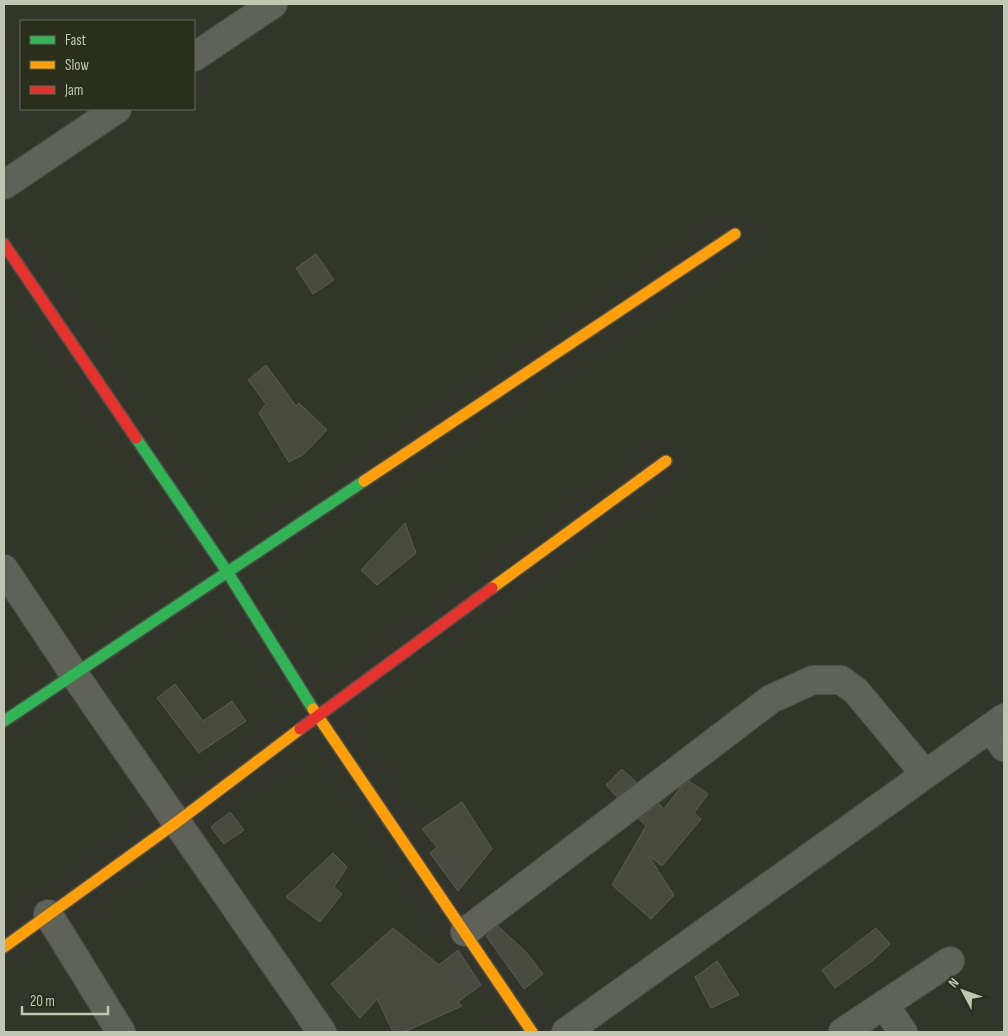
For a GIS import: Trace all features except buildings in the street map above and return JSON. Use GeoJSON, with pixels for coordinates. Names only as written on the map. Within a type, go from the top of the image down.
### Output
{"type":"FeatureCollection","features":[{"type":"Feature","properties":{"kind":"street"},"geometry":{"type":"LineString","coordinates":[[195,56],[274,4]]}},
{"type":"Feature","properties":{"kind":"street"},"geometry":{"type":"LineString","coordinates":[[4,185],[116,110]]}},
{"type":"Feature","properties":{"kind":"street"},"geometry":{"type":"LineString","coordinates":[[4,721],[736,234]]}},
{"type":"Feature","properties":{"kind":"street"},"geometry":{"type":"LineString","coordinates":[[4,244],[228,573],[319,715],[532,1032]]}},
{"type":"Feature","properties":{"kind":"street"},"geometry":{"type":"LineString","coordinates":[[4,947],[177,822],[319,715],[666,461]]}},
{"type":"Feature","properties":{"kind":"street"},"geometry":{"type":"LineString","coordinates":[[4,569],[74,674],[322,1032]]}},
{"type":"Feature","properties":{"kind":"street"},"geometry":{"type":"LineString","coordinates":[[465,932],[771,700],[813,680],[841,680],[856,690],[925,774]]}},
{"type":"Feature","properties":{"kind":"street"},"geometry":{"type":"LineString","coordinates":[[566,1032],[925,774],[1000,731]]}},
{"type":"Feature","properties":{"kind":"street"},"geometry":{"type":"LineString","coordinates":[[48,914],[121,1032]]}},
{"type":"Feature","properties":{"kind":"street"},"geometry":{"type":"LineString","coordinates":[[843,1032],[950,961]]}},
{"type":"Feature","properties":{"kind":"street"},"geometry":{"type":"LineString","coordinates":[[884,1005],[903,1032]]}},
{"type":"Feature","properties":{"kind":"traffic: fast"},"geometry":{"type":"LineString","coordinates":[[136,438],[228,573],[313,709]]}},
{"type":"Feature","properties":{"kind":"traffic: fast"},"geometry":{"type":"LineString","coordinates":[[4,721],[364,481]]}},
{"type":"Feature","properties":{"kind":"traffic: slow"},"geometry":{"type":"LineString","coordinates":[[364,481],[735,234]]}},
{"type":"Feature","properties":{"kind":"traffic: slow"},"geometry":{"type":"LineString","coordinates":[[492,588],[666,461]]}},
{"type":"Feature","properties":{"kind":"traffic: slow"},"geometry":{"type":"LineString","coordinates":[[313,709],[532,1032]]}},
{"type":"Feature","properties":{"kind":"traffic: slow"},"geometry":{"type":"LineString","coordinates":[[4,947],[177,822],[300,729]]}},
{"type":"Feature","properties":{"kind":"traffic: jam"},"geometry":{"type":"LineString","coordinates":[[4,244],[136,438]]}},
{"type":"Feature","properties":{"kind":"traffic: jam"},"geometry":{"type":"LineString","coordinates":[[300,729],[492,588]]}}]}
